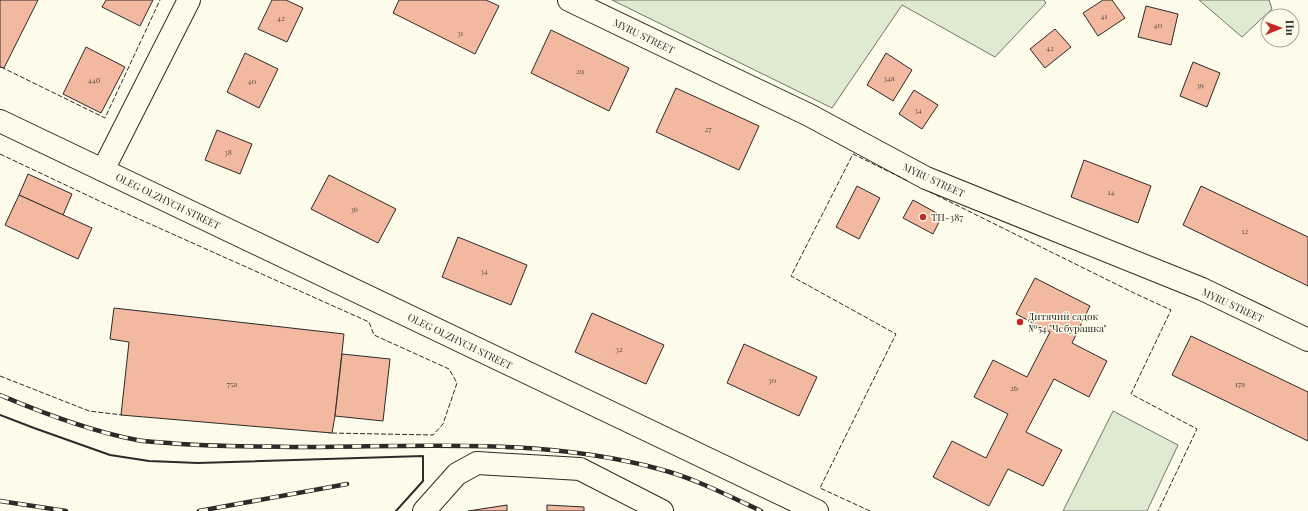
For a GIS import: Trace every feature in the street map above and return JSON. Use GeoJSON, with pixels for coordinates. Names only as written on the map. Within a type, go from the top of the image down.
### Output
{"type":"FeatureCollection","features":[{"type":"Feature","properties":{"kind":"street","name":"OLEG OLZHYCH STREET"},"geometry":{"type":"LineString","coordinates":[[103,170],[188,0]]}},
{"type":"Feature","properties":{"kind":"street","name":"MYRU STREET"},"geometry":{"type":"LineString","coordinates":[[570,0],[809,115],[926,178],[1202,290],[1308,340]]}},
{"type":"Feature","properties":{"kind":"street","name":"OLEG OLZHYCH STREET"},"geometry":{"type":"LineString","coordinates":[[0,121],[817,511]]}},
{"type":"Feature","properties":{"kind":"street"},"geometry":{"type":"LineString","coordinates":[[424,511],[458,474],[477,463],[580,469],[662,511]]}},
{"type":"Feature","properties":{"kind":"green space"},"geometry":{"type":"Polygon","coordinates":[[[612,0],[1044,0],[1046,3],[995,57],[902,5],[832,108],[612,0]]]}},
{"type":"Feature","properties":{"kind":"green space"},"geometry":{"type":"Polygon","coordinates":[[[1199,0],[1269,0],[1272,8],[1260,8],[1260,20],[1242,37],[1199,0]]]}},
{"type":"Feature","properties":{"kind":"green space"},"geometry":{"type":"Polygon","coordinates":[[[1113,411],[1178,445],[1147,511],[1063,511],[1113,411]]]}},
{"type":"Feature","properties":{"kind":"building"},"geometry":{"type":"Polygon","coordinates":[[[0,0],[38,0],[4,68],[0,67],[0,0]]]}},
{"type":"Feature","properties":{"kind":"building"},"geometry":{"type":"Polygon","coordinates":[[[106,0],[153,0],[140,26],[102,7],[106,0]]]}},
{"type":"Feature","properties":{"kind":"building"},"geometry":{"type":"Polygon","coordinates":[[[272,0],[286,0],[303,8],[287,42],[258,29],[272,0]]]}},
{"type":"Feature","properties":{"kind":"building"},"geometry":{"type":"Polygon","coordinates":[[[399,0],[486,0],[499,6],[475,54],[393,13],[399,0]]]}},
{"type":"Feature","properties":{"kind":"building"},"geometry":{"type":"Polygon","coordinates":[[[1103,0],[1112,0],[1125,18],[1098,36],[1083,13],[1103,0]]]}},
{"type":"Feature","properties":{"kind":"building"},"geometry":{"type":"Polygon","coordinates":[[[1146,6],[1178,14],[1171,45],[1138,37],[1146,6]]]}},
{"type":"Feature","properties":{"kind":"building"},"geometry":{"type":"Polygon","coordinates":[[[1055,29],[1071,47],[1045,68],[1030,49],[1055,29]]]}},
{"type":"Feature","properties":{"kind":"building"},"geometry":{"type":"Polygon","coordinates":[[[551,30],[629,68],[609,111],[531,73],[551,30]]]}},
{"type":"Feature","properties":{"kind":"building"},"geometry":{"type":"Polygon","coordinates":[[[86,47],[125,67],[101,113],[63,94],[86,47]]]}},
{"type":"Feature","properties":{"kind":"building"},"geometry":{"type":"Polygon","coordinates":[[[245,53],[278,69],[259,108],[227,92],[245,53]]]}},
{"type":"Feature","properties":{"kind":"building"},"geometry":{"type":"Polygon","coordinates":[[[886,53],[912,70],[893,101],[867,85],[886,53]]]}},
{"type":"Feature","properties":{"kind":"building"},"geometry":{"type":"Polygon","coordinates":[[[1193,62],[1220,73],[1207,107],[1180,96],[1193,62]]]}},
{"type":"Feature","properties":{"kind":"building"},"geometry":{"type":"Polygon","coordinates":[[[676,88],[759,126],[739,170],[656,132],[676,88]]]}},
{"type":"Feature","properties":{"kind":"building"},"geometry":{"type":"Polygon","coordinates":[[[914,90],[938,105],[922,129],[899,114],[914,90]]]}},
{"type":"Feature","properties":{"kind":"building"},"geometry":{"type":"Polygon","coordinates":[[[217,130],[252,144],[240,174],[205,160],[217,130]]]}},
{"type":"Feature","properties":{"kind":"building"},"geometry":{"type":"Polygon","coordinates":[[[1084,160],[1151,186],[1138,223],[1071,197],[1084,160]]]}},
{"type":"Feature","properties":{"kind":"building"},"geometry":{"type":"Polygon","coordinates":[[[28,174],[72,194],[63,215],[19,195],[28,174]]]}},
{"type":"Feature","properties":{"kind":"building"},"geometry":{"type":"Polygon","coordinates":[[[329,175],[396,209],[378,243],[311,209],[329,175]]]}},
{"type":"Feature","properties":{"kind":"building"},"geometry":{"type":"Polygon","coordinates":[[[857,186],[880,198],[859,239],[836,227],[857,186]]]}},
{"type":"Feature","properties":{"kind":"building"},"geometry":{"type":"Polygon","coordinates":[[[1201,186],[1308,237],[1308,286],[1183,225],[1201,186]]]}},
{"type":"Feature","properties":{"kind":"building"},"geometry":{"type":"Polygon","coordinates":[[[19,195],[92,228],[78,259],[5,225],[19,195]]]}},
{"type":"Feature","properties":{"kind":"building","name":"ТП-387"},"geometry":{"type":"Polygon","coordinates":[[[913,200],[942,216],[933,234],[903,218],[913,200]]]}},
{"type":"Feature","properties":{"kind":"building"},"geometry":{"type":"Polygon","coordinates":[[[458,237],[527,265],[511,305],[442,277],[458,237]]]}},
{"type":"Feature","properties":{"kind":"building"},"geometry":{"type":"Polygon","coordinates":[[[1035,278],[1090,306],[1072,343],[1107,361],[1089,397],[1054,379],[1026,432],[1062,450],[1043,486],[1008,469],[989,506],[933,477],[952,441],[986,458],[1008,414],[974,397],[993,360],[1027,377],[1050,332],[1016,314],[1035,278]]]}},
{"type":"Feature","properties":{"kind":"building"},"geometry":{"type":"Polygon","coordinates":[[[114,308],[344,334],[332,433],[121,415],[129,342],[110,339],[114,308]]]}},
{"type":"Feature","properties":{"kind":"building"},"geometry":{"type":"Polygon","coordinates":[[[592,313],[664,345],[646,384],[575,352],[592,313]]]}},
{"type":"Feature","properties":{"kind":"building"},"geometry":{"type":"Polygon","coordinates":[[[1191,336],[1308,392],[1308,441],[1172,375],[1191,336]]]}},
{"type":"Feature","properties":{"kind":"building"},"geometry":{"type":"Polygon","coordinates":[[[744,344],[817,377],[799,416],[727,383],[744,344]]]}},
{"type":"Feature","properties":{"kind":"building"},"geometry":{"type":"Polygon","coordinates":[[[342,354],[390,359],[383,421],[335,416],[342,354]]]}},
{"type":"Feature","properties":{"kind":"building"},"geometry":{"type":"Polygon","coordinates":[[[507,505],[507,511],[468,511],[507,505]]]}},
{"type":"Feature","properties":{"kind":"building"},"geometry":{"type":"Polygon","coordinates":[[[547,505],[584,507],[584,511],[547,511],[547,505]]]}},
{"type":"Feature","properties":{"kind":"railway"},"geometry":{"type":"LineString","coordinates":[[0,395],[85,427],[145,441],[233,446],[298,447],[480,446],[570,452],[615,459],[659,469],[685,477],[761,511]]}},
{"type":"Feature","properties":{"kind":"railway"},"geometry":{"type":"LineString","coordinates":[[199,511],[347,484]]}},
{"type":"Feature","properties":{"kind":"railway"},"geometry":{"type":"LineString","coordinates":[[0,501],[66,511]]}},
{"type":"Feature","properties":{"kind":"fence"},"geometry":{"type":"LineString","coordinates":[[1,67],[105,118],[160,0]]}},
{"type":"Feature","properties":{"kind":"fence"},"geometry":{"type":"LineString","coordinates":[[0,154],[110,206],[369,322],[374,335],[449,369],[457,383],[443,424],[433,435],[329,433]]}},
{"type":"Feature","properties":{"kind":"fence"},"geometry":{"type":"LineString","coordinates":[[870,511],[820,488],[896,334],[791,276],[853,154],[908,181]]}},
{"type":"Feature","properties":{"kind":"fence"},"geometry":{"type":"LineString","coordinates":[[930,192],[1171,310],[1131,394],[1197,429],[1158,511]]}},
{"type":"Feature","properties":{"kind":"fence"},"geometry":{"type":"LineString","coordinates":[[0,376],[89,411],[122,415]]}},
{"type":"Feature","properties":{"kind":"wall"},"geometry":{"type":"LineString","coordinates":[[0,415],[110,455],[149,461],[198,463],[423,456],[423,481],[396,511]]}},
{"type":"Feature","properties":{"kind":"place","name":"ТП-387"},"geometry":{"type":"Point","coordinates":[923,217]}},
{"type":"Feature","properties":{"kind":"place","name":"Дитячий садок №54 \"Чебурашка\""},"geometry":{"type":"Point","coordinates":[1020,322]}}]}
